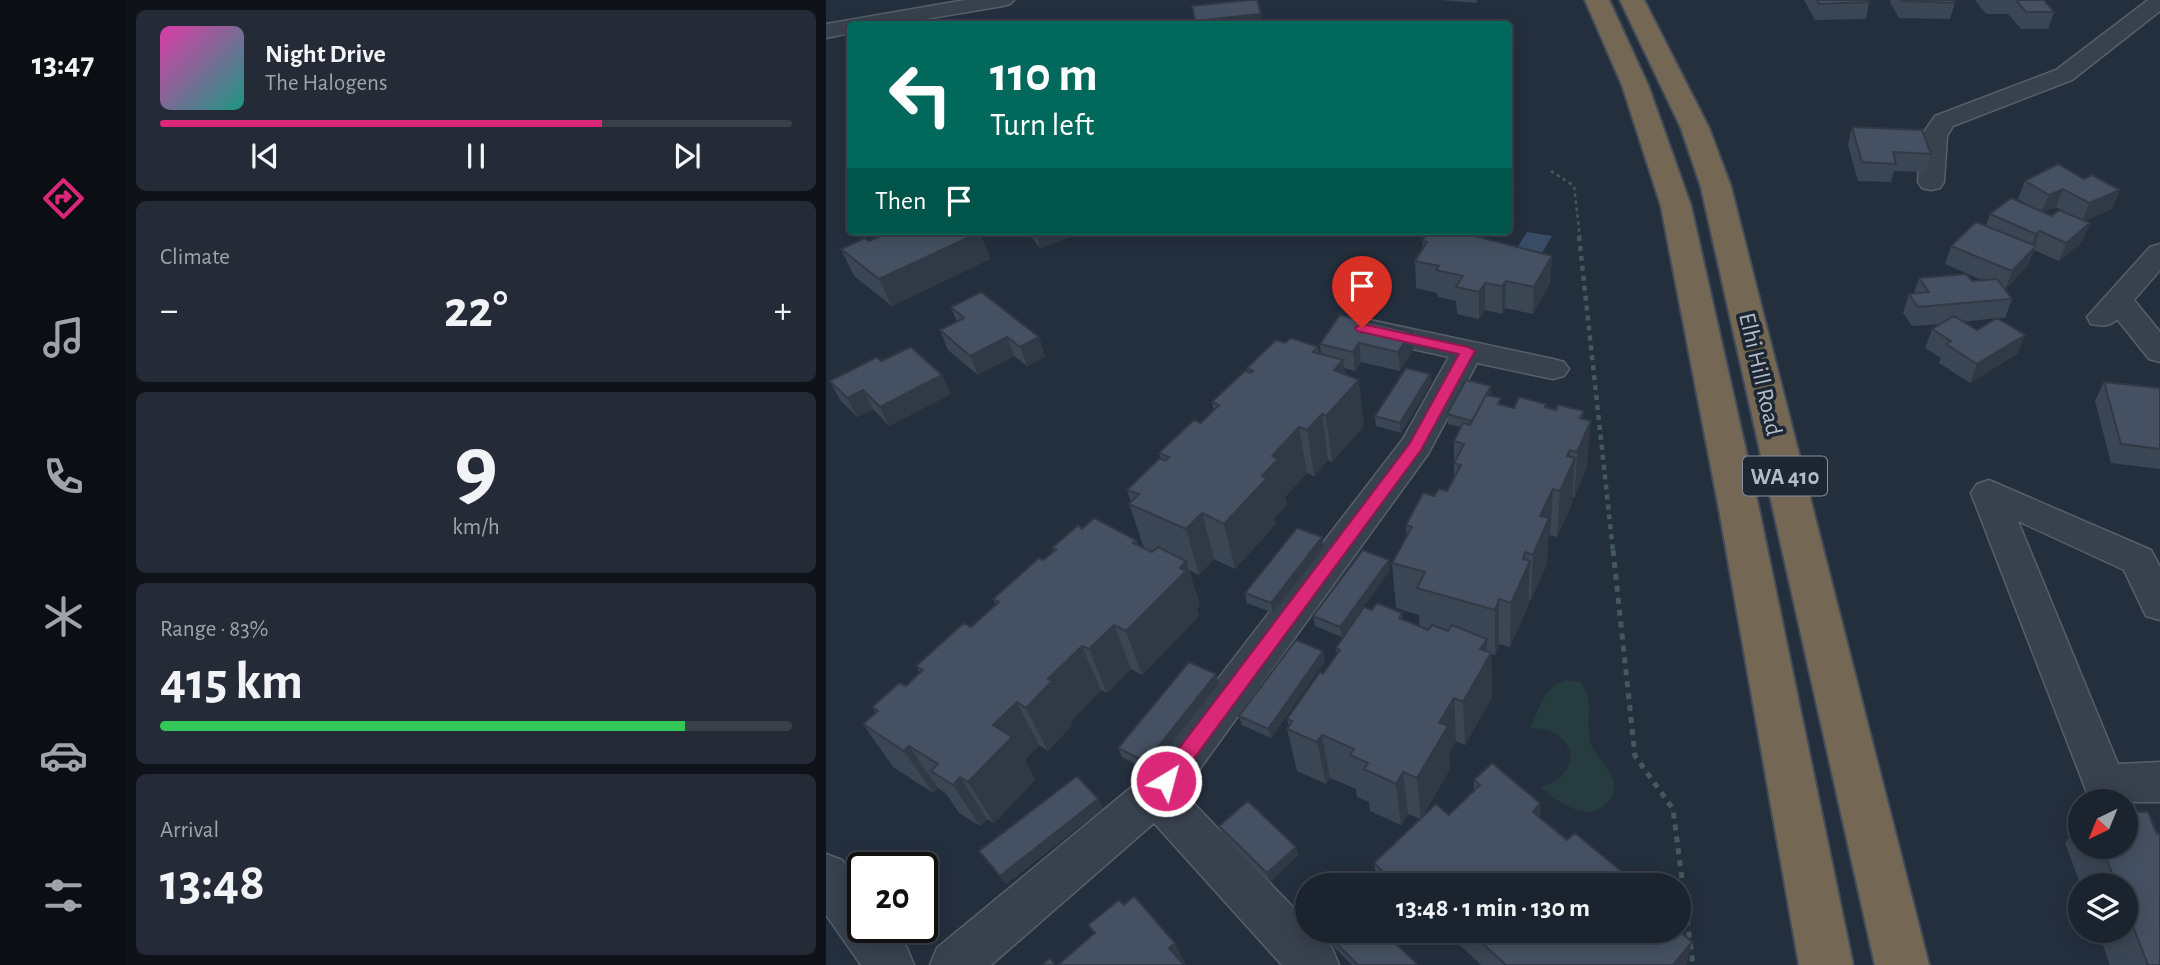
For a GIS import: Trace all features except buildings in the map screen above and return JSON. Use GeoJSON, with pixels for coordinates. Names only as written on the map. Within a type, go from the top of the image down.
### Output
{"type":"FeatureCollection","features":[{"type":"Feature","properties":{"kind":"highway","name":"Elhi Hill Road"},"geometry":{"type":"LineString","coordinates":[[1597,0],[1635,85],[1676,206],[1739,509],[1826,965]]}},
{"type":"Feature","properties":{"kind":"highway","name":"Elhi Hill Road"},"geometry":{"type":"LineString","coordinates":[[1632,0],[1695,128],[1716,187],[1902,965]]}},
{"type":"Feature","properties":{"kind":"street"},"geometry":{"type":"LineString","coordinates":[[876,21],[967,3],[1003,0]]}},
{"type":"Feature","properties":{"kind":"street"},"geometry":{"type":"LineString","coordinates":[[1931,183],[1934,136],[1944,121],[2064,75],[2160,1]]}},
{"type":"Feature","properties":{"kind":"street"},"geometry":{"type":"LineString","coordinates":[[826,31],[847,28]]}},
{"type":"Feature","properties":{"kind":"street"},"geometry":{"type":"LineString","coordinates":[[2160,253],[2110,309],[2160,352]]}},
{"type":"Feature","properties":{"kind":"street"},"geometry":{"type":"LineString","coordinates":[[1362,328],[1553,369]]}},
{"type":"Feature","properties":{"kind":"street"},"geometry":{"type":"LineString","coordinates":[[954,965],[1156,794],[1416,446],[1468,351]]}},
{"type":"Feature","properties":{"kind":"street"},"geometry":{"type":"LineString","coordinates":[[2160,605],[2138,560],[1989,493],[2104,784],[2160,782]]}},
{"type":"Feature","properties":{"kind":"street"},"geometry":{"type":"LineString","coordinates":[[1156,794],[1315,965]]}},
{"type":"Feature","properties":{"kind":"street"},"geometry":{"type":"LineString","coordinates":[[826,876],[890,965]]}},
{"type":"Feature","properties":{"kind":"path"},"geometry":{"type":"LineString","coordinates":[[1551,171],[1574,186],[1635,756],[1673,809],[1693,965]]}},
{"type":"Feature","properties":{"kind":"green space"},"geometry":{"type":"Polygon","coordinates":[[[1566,680],[1580,682],[1585,689],[1589,704],[1591,744],[1614,782],[1612,798],[1597,811],[1574,809],[1540,787],[1555,781],[1570,763],[1566,743],[1558,735],[1531,728],[1539,706],[1548,693],[1566,680]]]}},
{"type":"Feature","properties":{"kind":"water"},"geometry":{"type":"Polygon","coordinates":[[[1527,232],[1552,236],[1535,265],[1510,259],[1527,232]]]}},
{"type":"Feature","properties":{"kind":"route"},"geometry":{"type":"LineString","coordinates":[[1166,781],[1416,446],[1468,351],[1362,328]]}}]}
